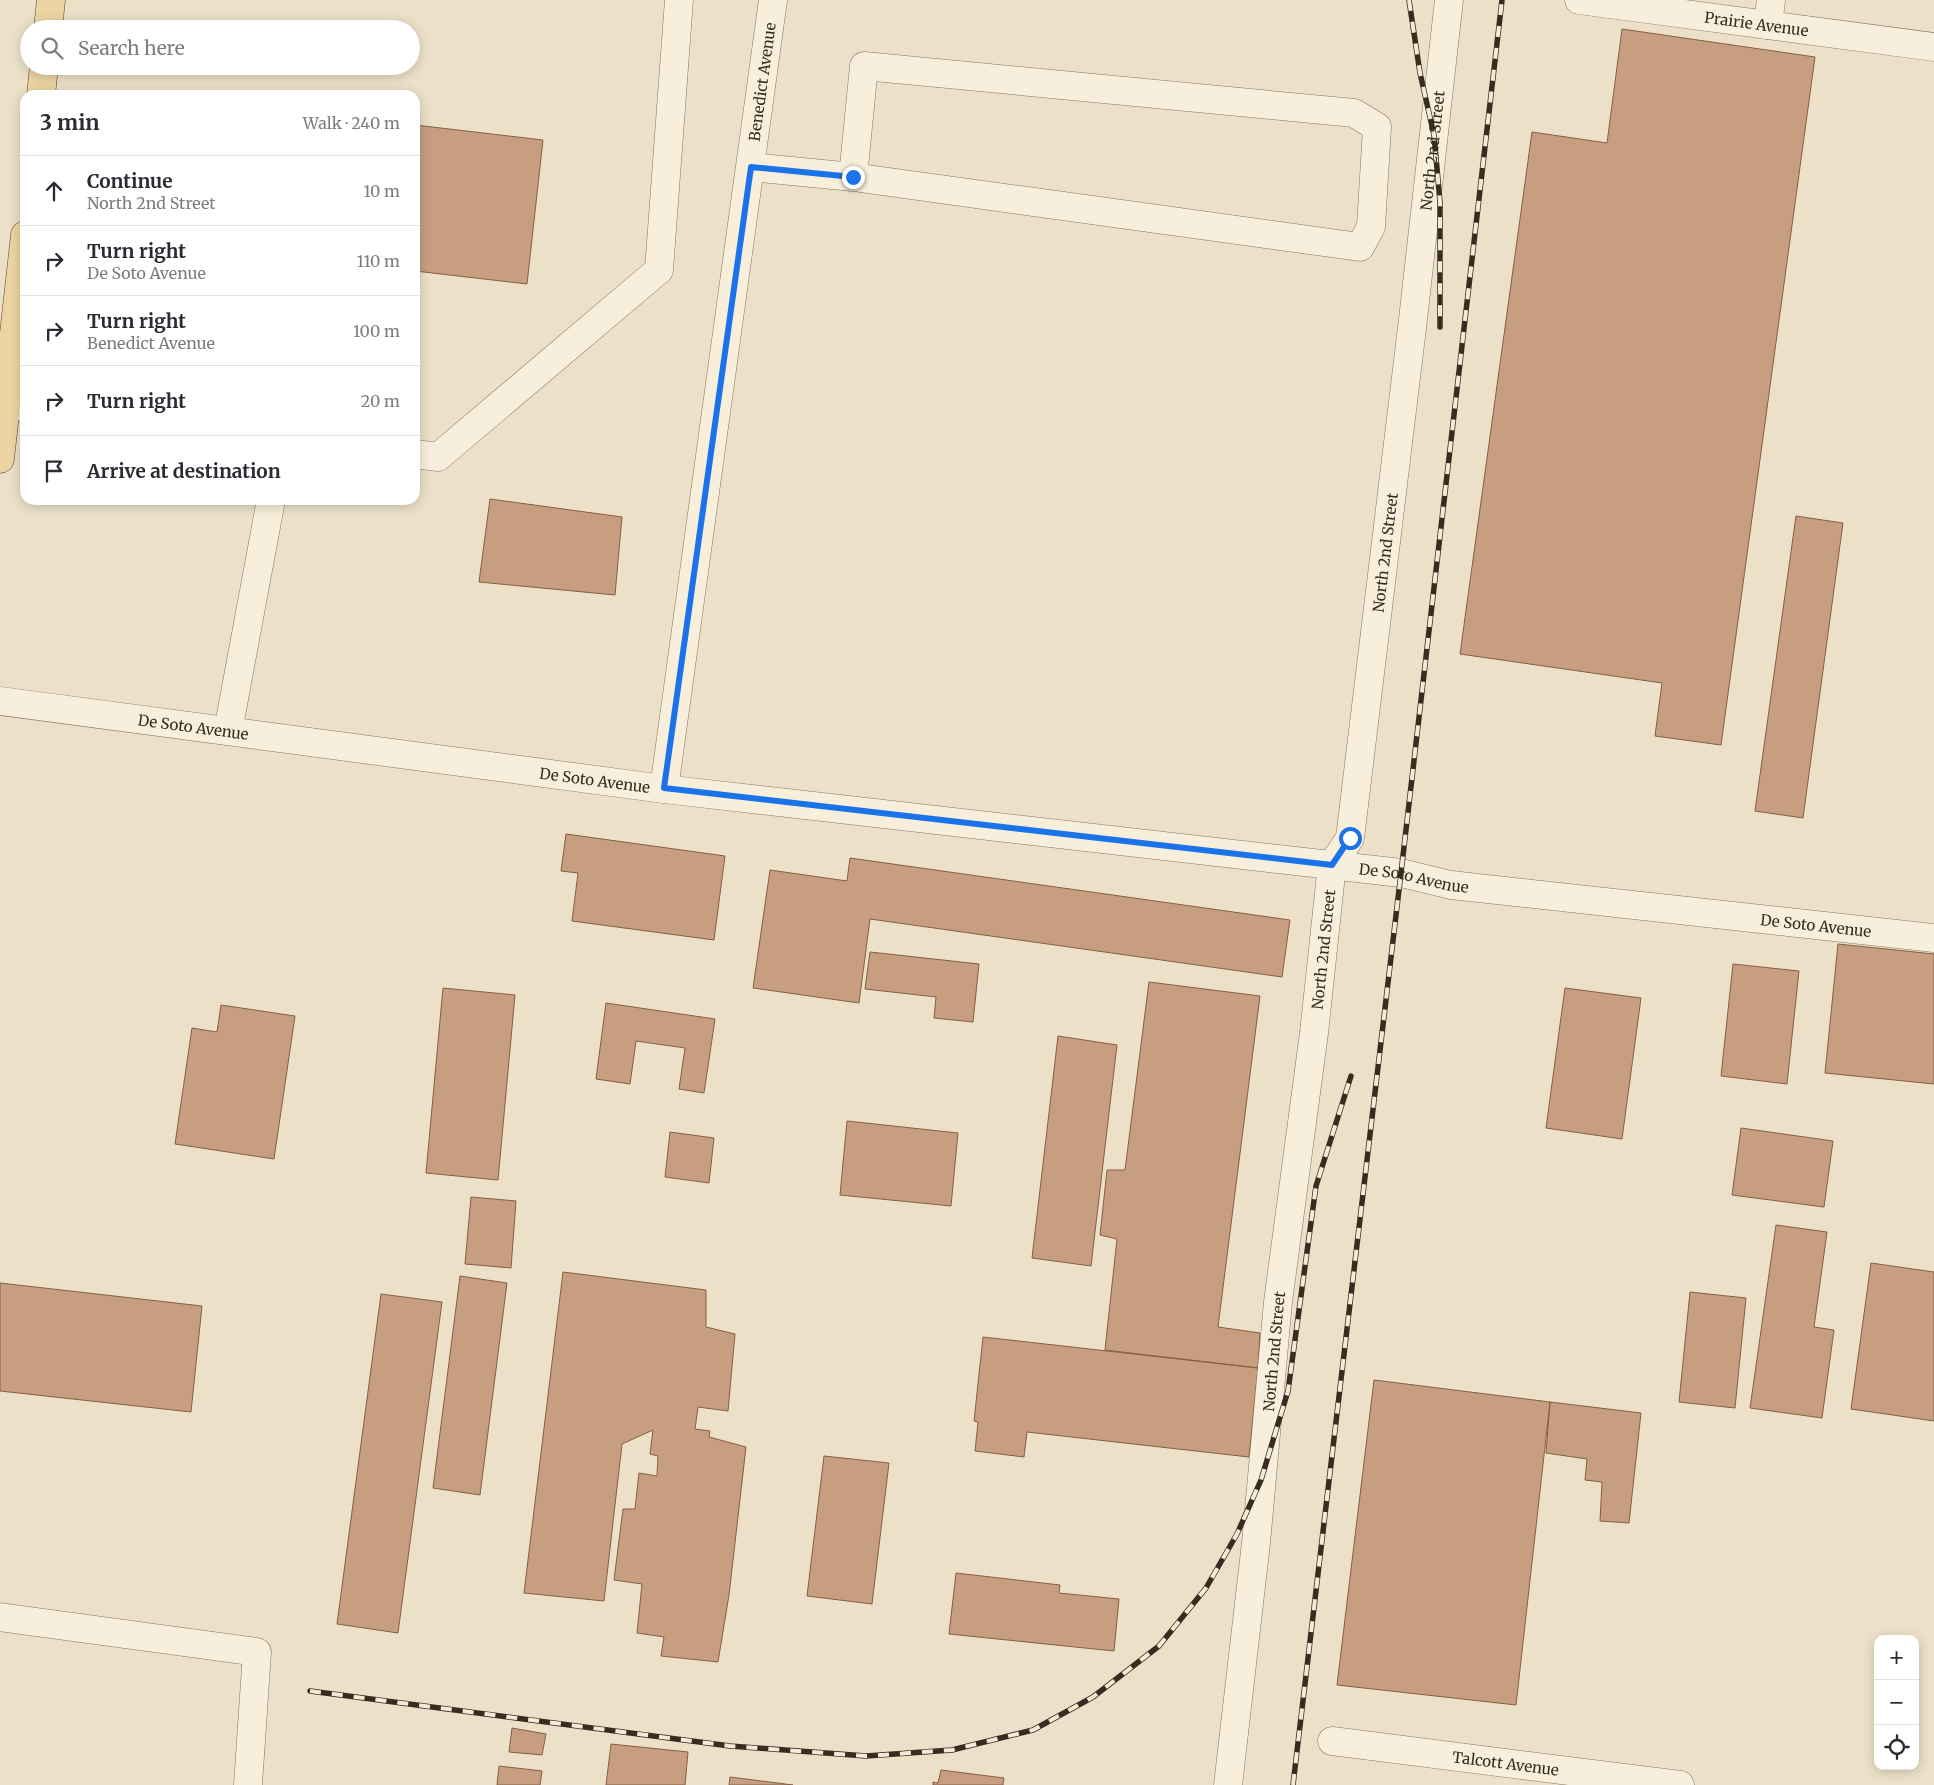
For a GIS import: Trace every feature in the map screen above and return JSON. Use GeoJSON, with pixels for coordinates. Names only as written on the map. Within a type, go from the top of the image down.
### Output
{"type":"FeatureCollection","features":[{"type":"Feature","properties":{"kind":"main road"},"geometry":{"type":"LineString","coordinates":[[49,20],[51,0]]}},
{"type":"Feature","properties":{"kind":"main road"},"geometry":{"type":"LineString","coordinates":[[41,90],[43,75]]}},
{"type":"Feature","properties":{"kind":"main road"},"geometry":{"type":"LineString","coordinates":[[0,459],[16,406],[20,330]]}},
{"type":"Feature","properties":{"kind":"street"},"geometry":{"type":"LineString","coordinates":[[420,455],[438,457],[659,270],[679,0]]}},
{"type":"Feature","properties":{"kind":"street","name":"Benedict Avenue"},"geometry":{"type":"LineString","coordinates":[[664,788],[773,0]]}},
{"type":"Feature","properties":{"kind":"street","name":"North 2nd Street"},"geometry":{"type":"LineString","coordinates":[[1228,1785],[1256,1543],[1278,1302],[1314,1033],[1332,865],[1350,838],[1412,328],[1449,0]]}},
{"type":"Feature","properties":{"kind":"street","name":"Prairie Avenue"},"geometry":{"type":"LineString","coordinates":[[1579,0],[1770,12],[1934,47]]}},
{"type":"Feature","properties":{"kind":"street"},"geometry":{"type":"LineString","coordinates":[[751,167],[853,177],[1360,247],[1371,227],[1377,127],[1354,113],[864,66],[853,177]]}},
{"type":"Feature","properties":{"kind":"street"},"geometry":{"type":"LineString","coordinates":[[228,731],[270,505]]}},
{"type":"Feature","properties":{"kind":"street","name":"De Soto Avenue"},"geometry":{"type":"LineString","coordinates":[[0,701],[664,788],[1401,873],[1451,885],[1934,938]]}},
{"type":"Feature","properties":{"kind":"street"},"geometry":{"type":"LineString","coordinates":[[0,1617],[257,1652],[248,1785]]}},
{"type":"Feature","properties":{"kind":"street","name":"Talcott Avenue"},"geometry":{"type":"LineString","coordinates":[[1332,1741],[1680,1785]]}},
{"type":"Feature","properties":{"kind":"building"},"geometry":{"type":"Polygon","coordinates":[[[1622,29],[1815,57],[1721,745],[1655,736],[1662,683],[1460,654],[1532,132],[1607,143],[1622,29]]]}},
{"type":"Feature","properties":{"kind":"building"},"geometry":{"type":"Polygon","coordinates":[[[420,126],[543,140],[527,284],[420,272],[420,126]]]}},
{"type":"Feature","properties":{"kind":"building"},"geometry":{"type":"Polygon","coordinates":[[[490,499],[622,517],[615,595],[479,582],[490,499]]]}},
{"type":"Feature","properties":{"kind":"building"},"geometry":{"type":"Polygon","coordinates":[[[1796,516],[1843,523],[1803,818],[1755,811],[1796,516]]]}},
{"type":"Feature","properties":{"kind":"building"},"geometry":{"type":"Polygon","coordinates":[[[566,834],[725,856],[714,940],[572,921],[578,873],[561,871],[566,834]]]}},
{"type":"Feature","properties":{"kind":"building"},"geometry":{"type":"Polygon","coordinates":[[[850,858],[1290,920],[1282,977],[870,919],[859,1003],[753,988],[770,870],[847,881],[850,858]]]}},
{"type":"Feature","properties":{"kind":"building"},"geometry":{"type":"Polygon","coordinates":[[[1838,944],[1934,954],[1934,1084],[1825,1073],[1838,944]]]}},
{"type":"Feature","properties":{"kind":"building"},"geometry":{"type":"Polygon","coordinates":[[[870,952],[979,964],[973,1022],[934,1018],[936,997],[865,989],[870,952]]]}},
{"type":"Feature","properties":{"kind":"building"},"geometry":{"type":"Polygon","coordinates":[[[1733,964],[1799,971],[1787,1084],[1721,1076],[1733,964]]]}},
{"type":"Feature","properties":{"kind":"building"},"geometry":{"type":"Polygon","coordinates":[[[1149,982],[1260,996],[1218,1327],[1260,1333],[1258,1368],[1105,1350],[1117,1239],[1100,1235],[1107,1170],[1125,1170],[1149,982]]]}},
{"type":"Feature","properties":{"kind":"building"},"geometry":{"type":"Polygon","coordinates":[[[443,988],[515,995],[498,1180],[426,1173],[443,988]]]}},
{"type":"Feature","properties":{"kind":"building"},"geometry":{"type":"Polygon","coordinates":[[[1565,988],[1641,998],[1622,1139],[1546,1128],[1565,988]]]}},
{"type":"Feature","properties":{"kind":"building"},"geometry":{"type":"Polygon","coordinates":[[[606,1003],[715,1019],[704,1093],[679,1089],[685,1048],[636,1041],[630,1084],[596,1079],[606,1003]]]}},
{"type":"Feature","properties":{"kind":"building"},"geometry":{"type":"Polygon","coordinates":[[[221,1005],[295,1016],[274,1159],[175,1144],[192,1028],[217,1032],[221,1005]]]}},
{"type":"Feature","properties":{"kind":"building"},"geometry":{"type":"Polygon","coordinates":[[[1058,1036],[1117,1045],[1091,1266],[1032,1258],[1058,1036]]]}},
{"type":"Feature","properties":{"kind":"building"},"geometry":{"type":"Polygon","coordinates":[[[847,1121],[958,1133],[951,1206],[840,1195],[847,1121]]]}},
{"type":"Feature","properties":{"kind":"building"},"geometry":{"type":"Polygon","coordinates":[[[1741,1128],[1833,1141],[1824,1207],[1732,1195],[1741,1128]]]}},
{"type":"Feature","properties":{"kind":"building"},"geometry":{"type":"Polygon","coordinates":[[[670,1132],[714,1138],[709,1183],[665,1177],[670,1132]]]}},
{"type":"Feature","properties":{"kind":"building"},"geometry":{"type":"Polygon","coordinates":[[[471,1197],[516,1201],[511,1268],[465,1264],[471,1197]]]}},
{"type":"Feature","properties":{"kind":"building"},"geometry":{"type":"Polygon","coordinates":[[[1776,1225],[1827,1232],[1814,1327],[1834,1330],[1822,1418],[1750,1408],[1776,1225]]]}},
{"type":"Feature","properties":{"kind":"building"},"geometry":{"type":"Polygon","coordinates":[[[1871,1263],[1934,1272],[1934,1421],[1851,1409],[1871,1263]]]}},
{"type":"Feature","properties":{"kind":"building"},"geometry":{"type":"Polygon","coordinates":[[[563,1272],[706,1290],[706,1327],[735,1334],[728,1411],[698,1407],[695,1429],[710,1431],[709,1437],[746,1447],[729,1595],[718,1662],[661,1656],[664,1637],[637,1633],[642,1584],[614,1580],[623,1509],[635,1509],[639,1473],[657,1476],[658,1456],[650,1454],[653,1430],[622,1444],[604,1601],[524,1593],[563,1272]]]}},
{"type":"Feature","properties":{"kind":"building"},"geometry":{"type":"Polygon","coordinates":[[[460,1276],[507,1283],[480,1495],[433,1488],[460,1276]]]}},
{"type":"Feature","properties":{"kind":"building"},"geometry":{"type":"Polygon","coordinates":[[[0,1283],[202,1306],[191,1412],[0,1391],[0,1283]]]}},
{"type":"Feature","properties":{"kind":"building"},"geometry":{"type":"Polygon","coordinates":[[[1690,1292],[1746,1298],[1735,1408],[1679,1402],[1690,1292]]]}},
{"type":"Feature","properties":{"kind":"building"},"geometry":{"type":"Polygon","coordinates":[[[381,1294],[442,1302],[398,1633],[337,1624],[381,1294]]]}},
{"type":"Feature","properties":{"kind":"building"},"geometry":{"type":"Polygon","coordinates":[[[983,1337],[1258,1368],[1249,1457],[1027,1432],[1024,1457],[975,1451],[978,1422],[974,1421],[983,1337]]]}},
{"type":"Feature","properties":{"kind":"building"},"geometry":{"type":"Polygon","coordinates":[[[1374,1380],[1550,1402],[1516,1705],[1337,1685],[1374,1380]]]}},
{"type":"Feature","properties":{"kind":"building"},"geometry":{"type":"Polygon","coordinates":[[[1550,1402],[1641,1413],[1629,1523],[1600,1521],[1602,1482],[1585,1480],[1587,1459],[1546,1453],[1550,1402]]]}},
{"type":"Feature","properties":{"kind":"building"},"geometry":{"type":"Polygon","coordinates":[[[824,1456],[889,1463],[872,1604],[807,1596],[824,1456]]]}},
{"type":"Feature","properties":{"kind":"building"},"geometry":{"type":"Polygon","coordinates":[[[956,1573],[1060,1585],[1059,1593],[1119,1599],[1114,1651],[949,1634],[956,1573]]]}},
{"type":"Feature","properties":{"kind":"building"},"geometry":{"type":"Polygon","coordinates":[[[512,1728],[546,1734],[542,1755],[509,1752],[512,1728]]]}},
{"type":"Feature","properties":{"kind":"building"},"geometry":{"type":"Polygon","coordinates":[[[611,1744],[688,1752],[685,1785],[606,1785],[611,1744]]]}},
{"type":"Feature","properties":{"kind":"building"},"geometry":{"type":"Polygon","coordinates":[[[499,1766],[542,1771],[540,1785],[497,1785],[499,1766]]]}},
{"type":"Feature","properties":{"kind":"building"},"geometry":{"type":"Polygon","coordinates":[[[941,1770],[1004,1778],[1003,1785],[933,1785],[933,1782],[938,1783],[941,1770]]]}},
{"type":"Feature","properties":{"kind":"building"},"geometry":{"type":"Polygon","coordinates":[[[730,1777],[793,1785],[729,1785],[730,1777]]]}},
{"type":"Feature","properties":{"kind":"railway"},"geometry":{"type":"LineString","coordinates":[[1409,0],[1420,73],[1434,135],[1440,202],[1440,327]]}},
{"type":"Feature","properties":{"kind":"railway"},"geometry":{"type":"LineString","coordinates":[[1293,1785],[1502,0]]}},
{"type":"Feature","properties":{"kind":"railway"},"geometry":{"type":"LineString","coordinates":[[310,1691],[730,1746],[866,1756],[952,1750],[1033,1730],[1093,1697],[1159,1646],[1206,1588],[1237,1534],[1261,1480],[1288,1391],[1316,1186],[1351,1076]]}},
{"type":"Feature","properties":{"kind":"route"},"geometry":{"type":"LineString","coordinates":[[853,177],[751,167],[664,788],[1332,865],[1350,838]]}}]}
